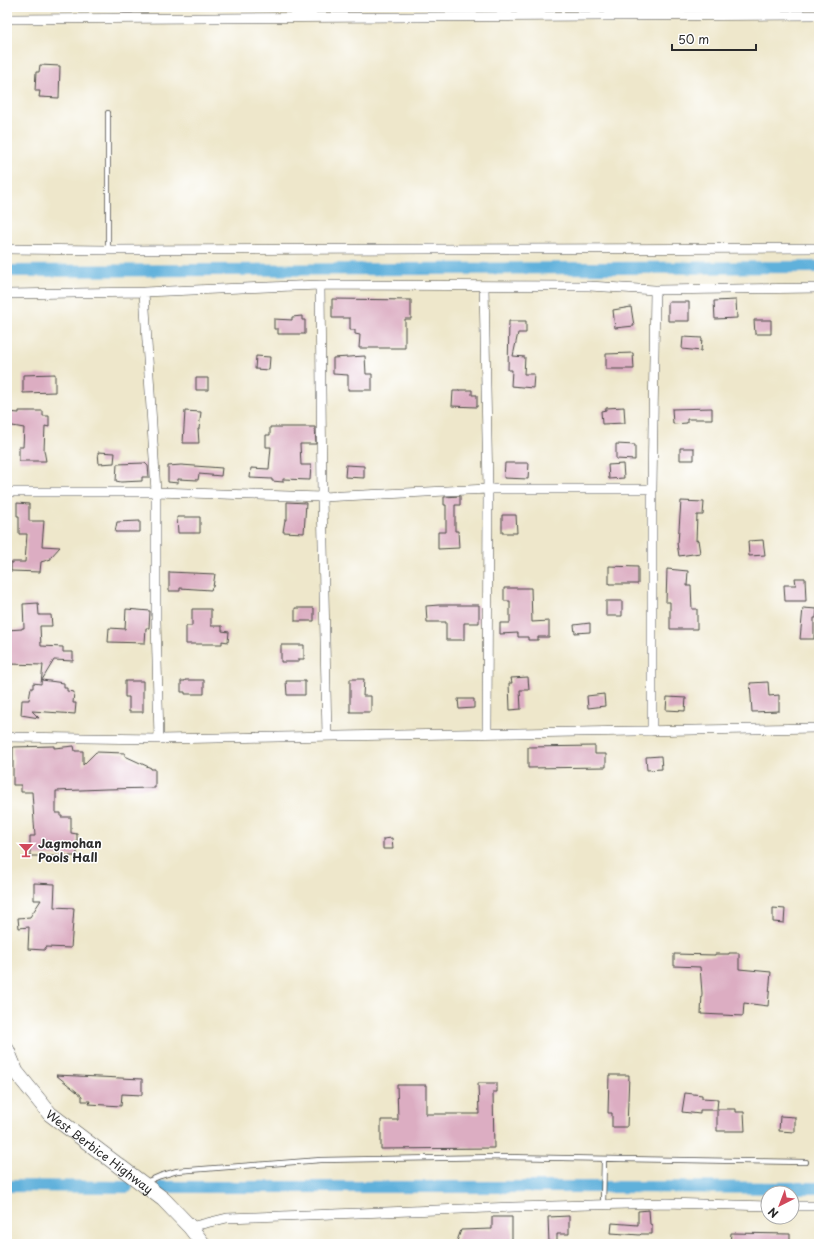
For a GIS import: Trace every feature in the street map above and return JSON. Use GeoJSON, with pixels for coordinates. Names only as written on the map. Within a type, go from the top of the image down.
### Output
{"type":"FeatureCollection","features":[{"type":"Feature","properties":{"kind":"main road","name":"West Berbice Highway"},"geometry":{"type":"LineString","coordinates":[[7,1050],[16,1072],[50,1114],[163,1199],[190,1227],[203,1244]]}},
{"type":"Feature","properties":{"kind":"street"},"geometry":{"type":"LineString","coordinates":[[7,19],[819,15]]}},
{"type":"Feature","properties":{"kind":"street"},"geometry":{"type":"LineString","coordinates":[[7,249],[819,248]]}},
{"type":"Feature","properties":{"kind":"street"},"geometry":{"type":"LineString","coordinates":[[320,285],[322,497],[327,736]]}},
{"type":"Feature","properties":{"kind":"street"},"geometry":{"type":"LineString","coordinates":[[7,294],[144,292],[320,285],[589,286],[655,290],[819,288]]}},
{"type":"Feature","properties":{"kind":"street"},"geometry":{"type":"LineString","coordinates":[[484,286],[488,489],[487,733]]}},
{"type":"Feature","properties":{"kind":"street"},"geometry":{"type":"LineString","coordinates":[[652,731],[652,489],[655,290]]}},
{"type":"Feature","properties":{"kind":"street"},"geometry":{"type":"LineString","coordinates":[[144,292],[156,492],[156,621],[159,738]]}},
{"type":"Feature","properties":{"kind":"street"},"geometry":{"type":"LineString","coordinates":[[7,492],[156,492],[322,497],[488,489],[652,489]]}},
{"type":"Feature","properties":{"kind":"street"},"geometry":{"type":"LineString","coordinates":[[7,737],[159,738],[819,728]]}},
{"type":"Feature","properties":{"kind":"street"},"geometry":{"type":"LineString","coordinates":[[190,1227],[227,1218],[514,1207],[667,1203],[760,1206]]}},
{"type":"Feature","properties":{"kind":"street"},"geometry":{"type":"LineString","coordinates":[[800,1206],[819,1206]]}},
{"type":"Feature","properties":{"kind":"lane"},"geometry":{"type":"LineString","coordinates":[[108,113],[108,250]]}},
{"type":"Feature","properties":{"kind":"lane"},"geometry":{"type":"LineString","coordinates":[[142,1184],[160,1176],[177,1172],[321,1160],[498,1157],[806,1162]]}},
{"type":"Feature","properties":{"kind":"lane"},"geometry":{"type":"LineString","coordinates":[[603,1205],[604,1159]]}},
{"type":"Feature","properties":{"kind":"building"},"geometry":{"type":"Polygon","coordinates":[[[117,7],[133,7],[133,12],[123,12],[117,7]]]}},
{"type":"Feature","properties":{"kind":"building"},"geometry":{"type":"Polygon","coordinates":[[[40,65],[60,66],[59,98],[39,97],[40,91],[35,91],[36,72],[39,72],[40,65]]]}},
{"type":"Feature","properties":{"kind":"building"},"geometry":{"type":"Polygon","coordinates":[[[332,299],[411,300],[411,319],[405,319],[405,348],[359,348],[360,335],[355,334],[355,330],[350,330],[350,318],[332,318],[332,299]]]}},
{"type":"Feature","properties":{"kind":"building"},"geometry":{"type":"Polygon","coordinates":[[[736,300],[737,318],[715,319],[714,301],[736,300]]]}},
{"type":"Feature","properties":{"kind":"building"},"geometry":{"type":"Polygon","coordinates":[[[668,302],[689,302],[689,321],[668,321],[668,302]]]}},
{"type":"Feature","properties":{"kind":"building"},"geometry":{"type":"Polygon","coordinates":[[[631,307],[634,326],[615,328],[613,310],[631,307]]]}},
{"type":"Feature","properties":{"kind":"building"},"geometry":{"type":"Polygon","coordinates":[[[302,316],[302,320],[305,320],[305,334],[278,334],[278,329],[274,329],[274,319],[292,320],[292,317],[302,316]]]}},
{"type":"Feature","properties":{"kind":"building"},"geometry":{"type":"Polygon","coordinates":[[[754,320],[771,320],[771,334],[755,334],[754,320]]]}},
{"type":"Feature","properties":{"kind":"building"},"geometry":{"type":"Polygon","coordinates":[[[509,321],[526,321],[526,333],[518,333],[513,356],[525,357],[524,374],[534,374],[533,388],[511,386],[512,370],[508,370],[509,321]]]}},
{"type":"Feature","properties":{"kind":"building"},"geometry":{"type":"Polygon","coordinates":[[[683,337],[702,338],[701,351],[682,349],[683,337]]]}},
{"type":"Feature","properties":{"kind":"building"},"geometry":{"type":"Polygon","coordinates":[[[633,353],[634,369],[606,369],[606,354],[633,353]]]}},
{"type":"Feature","properties":{"kind":"building"},"geometry":{"type":"Polygon","coordinates":[[[256,356],[270,357],[269,370],[255,369],[256,356]]]}},
{"type":"Feature","properties":{"kind":"building"},"geometry":{"type":"Polygon","coordinates":[[[365,356],[366,374],[372,374],[372,390],[348,390],[348,375],[333,374],[333,358],[365,356]]]}},
{"type":"Feature","properties":{"kind":"building"},"geometry":{"type":"Polygon","coordinates":[[[55,374],[55,392],[23,393],[23,375],[55,374]]]}},
{"type":"Feature","properties":{"kind":"building"},"geometry":{"type":"Polygon","coordinates":[[[196,378],[208,378],[208,390],[196,390],[196,378]]]}},
{"type":"Feature","properties":{"kind":"building"},"geometry":{"type":"Polygon","coordinates":[[[472,390],[472,395],[477,395],[477,407],[452,406],[453,391],[472,390]]]}},
{"type":"Feature","properties":{"kind":"building"},"geometry":{"type":"Polygon","coordinates":[[[624,407],[625,423],[602,424],[601,411],[606,410],[606,408],[624,407]]]}},
{"type":"Feature","properties":{"kind":"building"},"geometry":{"type":"Polygon","coordinates":[[[712,408],[712,419],[687,419],[687,423],[673,424],[672,409],[712,408]]]}},
{"type":"Feature","properties":{"kind":"building"},"geometry":{"type":"Polygon","coordinates":[[[19,411],[43,411],[43,416],[49,416],[49,427],[45,426],[44,450],[46,461],[19,461],[19,447],[23,447],[24,428],[7,425],[8,412],[19,413],[19,411]]]}},
{"type":"Feature","properties":{"kind":"building"},"geometry":{"type":"Polygon","coordinates":[[[185,411],[201,412],[198,429],[199,443],[183,443],[185,411]]]}},
{"type":"Feature","properties":{"kind":"building"},"geometry":{"type":"Polygon","coordinates":[[[270,427],[315,427],[316,444],[300,444],[301,465],[311,465],[310,480],[283,479],[283,482],[272,481],[272,479],[250,478],[251,468],[269,469],[271,447],[266,447],[266,435],[270,435],[270,427]]]}},
{"type":"Feature","properties":{"kind":"building"},"geometry":{"type":"Polygon","coordinates":[[[616,444],[635,445],[635,460],[616,459],[616,444]]]}},
{"type":"Feature","properties":{"kind":"building"},"geometry":{"type":"Polygon","coordinates":[[[680,448],[694,448],[694,460],[680,460],[680,448]]]}},
{"type":"Feature","properties":{"kind":"building"},"geometry":{"type":"Polygon","coordinates":[[[98,452],[115,453],[114,463],[99,464],[98,452]]]}},
{"type":"Feature","properties":{"kind":"building"},"geometry":{"type":"Polygon","coordinates":[[[145,463],[148,466],[149,477],[142,477],[142,481],[116,481],[117,464],[145,463]]]}},
{"type":"Feature","properties":{"kind":"building"},"geometry":{"type":"Polygon","coordinates":[[[505,463],[529,463],[528,479],[504,478],[505,463]]]}},
{"type":"Feature","properties":{"kind":"building"},"geometry":{"type":"Polygon","coordinates":[[[623,464],[624,478],[609,479],[608,465],[623,464]]]}},
{"type":"Feature","properties":{"kind":"building"},"geometry":{"type":"Polygon","coordinates":[[[181,465],[222,468],[221,476],[199,474],[198,480],[178,479],[178,483],[168,482],[168,466],[181,465]]]}},
{"type":"Feature","properties":{"kind":"building"},"geometry":{"type":"Polygon","coordinates":[[[346,465],[364,466],[364,478],[345,477],[346,465]]]}},
{"type":"Feature","properties":{"kind":"building"},"geometry":{"type":"Polygon","coordinates":[[[460,496],[460,505],[455,505],[455,531],[458,531],[459,548],[438,549],[438,532],[446,532],[446,505],[444,505],[444,497],[460,496]]]}},
{"type":"Feature","properties":{"kind":"building"},"geometry":{"type":"Polygon","coordinates":[[[681,501],[704,502],[703,515],[697,515],[696,541],[698,540],[700,553],[679,556],[677,543],[681,501]]]}},
{"type":"Feature","properties":{"kind":"building"},"geometry":{"type":"Polygon","coordinates":[[[287,502],[306,503],[304,533],[283,532],[285,520],[287,520],[287,502]]]}},
{"type":"Feature","properties":{"kind":"building"},"geometry":{"type":"Polygon","coordinates":[[[17,503],[29,504],[29,521],[44,521],[42,546],[60,547],[51,559],[41,562],[40,572],[11,571],[11,562],[25,562],[27,534],[19,534],[17,503]]]}},
{"type":"Feature","properties":{"kind":"building"},"geometry":{"type":"Polygon","coordinates":[[[502,515],[516,515],[517,533],[502,533],[502,515]]]}},
{"type":"Feature","properties":{"kind":"building"},"geometry":{"type":"Polygon","coordinates":[[[177,517],[200,517],[200,533],[178,533],[177,517]]]}},
{"type":"Feature","properties":{"kind":"building"},"geometry":{"type":"Polygon","coordinates":[[[140,521],[140,532],[115,532],[117,522],[140,521]]]}},
{"type":"Feature","properties":{"kind":"building"},"geometry":{"type":"Polygon","coordinates":[[[763,540],[765,555],[749,556],[748,541],[763,540]]]}},
{"type":"Feature","properties":{"kind":"building"},"geometry":{"type":"Polygon","coordinates":[[[609,566],[638,567],[638,584],[609,584],[609,566]]]}},
{"type":"Feature","properties":{"kind":"building"},"geometry":{"type":"Polygon","coordinates":[[[667,569],[688,571],[687,586],[691,586],[692,609],[697,609],[697,629],[670,629],[670,602],[666,602],[667,569]]]}},
{"type":"Feature","properties":{"kind":"building"},"geometry":{"type":"Polygon","coordinates":[[[169,572],[215,574],[213,587],[211,590],[180,588],[180,591],[169,591],[169,572]]]}},
{"type":"Feature","properties":{"kind":"building"},"geometry":{"type":"Polygon","coordinates":[[[795,578],[805,578],[806,601],[785,601],[784,585],[796,585],[795,578]]]}},
{"type":"Feature","properties":{"kind":"building"},"geometry":{"type":"Polygon","coordinates":[[[504,588],[531,588],[532,622],[549,621],[549,637],[538,637],[538,640],[528,640],[528,637],[518,637],[518,633],[500,634],[500,623],[510,623],[510,601],[504,601],[504,588]]]}},
{"type":"Feature","properties":{"kind":"building"},"geometry":{"type":"Polygon","coordinates":[[[606,601],[622,601],[622,616],[606,616],[606,601]]]}},
{"type":"Feature","properties":{"kind":"building"},"geometry":{"type":"Polygon","coordinates":[[[38,603],[39,615],[51,615],[52,626],[40,626],[41,646],[63,647],[63,652],[73,652],[73,661],[54,660],[42,680],[64,683],[64,688],[67,688],[67,691],[74,692],[73,703],[76,703],[75,714],[32,711],[39,718],[21,715],[22,700],[29,700],[33,683],[41,684],[43,665],[10,664],[11,647],[9,647],[7,630],[24,628],[23,604],[38,603]]]}},
{"type":"Feature","properties":{"kind":"building"},"geometry":{"type":"Polygon","coordinates":[[[479,605],[479,623],[464,623],[464,640],[446,640],[446,622],[427,622],[426,606],[479,605]]]}},
{"type":"Feature","properties":{"kind":"building"},"geometry":{"type":"Polygon","coordinates":[[[295,608],[314,608],[314,621],[295,621],[295,608]]]}},
{"type":"Feature","properties":{"kind":"building"},"geometry":{"type":"Polygon","coordinates":[[[803,608],[817,609],[816,618],[814,618],[814,639],[800,639],[803,608]]]}},
{"type":"Feature","properties":{"kind":"building"},"geometry":{"type":"Polygon","coordinates":[[[126,609],[150,611],[149,628],[146,628],[145,643],[108,642],[109,628],[125,629],[126,609]]]}},
{"type":"Feature","properties":{"kind":"building"},"geometry":{"type":"Polygon","coordinates":[[[192,609],[211,609],[211,626],[222,626],[222,631],[229,632],[228,642],[222,641],[222,644],[186,644],[186,626],[192,626],[192,609]]]}},
{"type":"Feature","properties":{"kind":"building"},"geometry":{"type":"Polygon","coordinates":[[[590,623],[590,632],[575,633],[574,625],[590,623]]]}},
{"type":"Feature","properties":{"kind":"building"},"geometry":{"type":"Polygon","coordinates":[[[281,645],[304,645],[304,659],[299,659],[299,662],[281,662],[281,645]]]}},
{"type":"Feature","properties":{"kind":"building"},"geometry":{"type":"Polygon","coordinates":[[[528,677],[529,690],[520,690],[521,709],[510,710],[509,683],[512,683],[511,678],[528,677]]]}},
{"type":"Feature","properties":{"kind":"building"},"geometry":{"type":"Polygon","coordinates":[[[350,679],[364,679],[363,696],[371,696],[371,712],[350,712],[350,679]]]}},
{"type":"Feature","properties":{"kind":"building"},"geometry":{"type":"Polygon","coordinates":[[[204,680],[204,694],[185,694],[185,692],[181,692],[181,681],[204,680]]]}},
{"type":"Feature","properties":{"kind":"building"},"geometry":{"type":"Polygon","coordinates":[[[125,681],[143,681],[143,712],[129,712],[129,697],[125,697],[125,681]]]}},
{"type":"Feature","properties":{"kind":"building"},"geometry":{"type":"Polygon","coordinates":[[[286,681],[305,681],[305,695],[287,695],[286,681]]]}},
{"type":"Feature","properties":{"kind":"building"},"geometry":{"type":"Polygon","coordinates":[[[768,682],[769,696],[779,695],[779,711],[752,712],[750,683],[768,682]]]}},
{"type":"Feature","properties":{"kind":"building"},"geometry":{"type":"Polygon","coordinates":[[[604,694],[605,706],[588,708],[587,696],[604,694]]]}},
{"type":"Feature","properties":{"kind":"building"},"geometry":{"type":"Polygon","coordinates":[[[667,697],[686,698],[685,711],[666,710],[667,697]]]}},
{"type":"Feature","properties":{"kind":"building"},"geometry":{"type":"Polygon","coordinates":[[[458,699],[474,699],[474,708],[459,709],[458,699]]]}},
{"type":"Feature","properties":{"kind":"building"},"geometry":{"type":"Polygon","coordinates":[[[54,746],[54,748],[74,746],[75,751],[83,751],[83,765],[96,752],[125,753],[125,756],[151,769],[155,769],[155,788],[56,791],[56,813],[61,813],[61,817],[71,817],[71,833],[77,834],[77,856],[30,856],[30,836],[35,836],[32,792],[21,792],[21,785],[13,785],[13,747],[54,746]]]}},
{"type":"Feature","properties":{"kind":"building"},"geometry":{"type":"Polygon","coordinates":[[[595,746],[595,754],[606,754],[606,767],[528,768],[528,747],[595,746]]]}},
{"type":"Feature","properties":{"kind":"building"},"geometry":{"type":"Polygon","coordinates":[[[661,756],[662,769],[647,770],[646,757],[661,756]]]}},
{"type":"Feature","properties":{"kind":"building"},"geometry":{"type":"Polygon","coordinates":[[[392,838],[393,849],[383,849],[383,839],[392,838]]]}},
{"type":"Feature","properties":{"kind":"building"},"geometry":{"type":"Polygon","coordinates":[[[34,883],[55,884],[54,907],[74,908],[71,948],[46,947],[44,950],[28,949],[29,927],[19,928],[18,918],[30,917],[41,900],[34,900],[34,883]]]}},
{"type":"Feature","properties":{"kind":"building"},"geometry":{"type":"Polygon","coordinates":[[[773,908],[785,909],[784,923],[773,922],[773,908]]]}},
{"type":"Feature","properties":{"kind":"building"},"geometry":{"type":"Polygon","coordinates":[[[739,953],[739,969],[771,972],[768,1006],[744,1003],[743,1016],[701,1014],[702,993],[700,967],[674,966],[674,954],[715,955],[739,953]]]}},
{"type":"Feature","properties":{"kind":"building"},"geometry":{"type":"Polygon","coordinates":[[[56,1075],[142,1079],[142,1095],[122,1094],[121,1106],[89,1104],[90,1101],[82,1101],[82,1096],[56,1075]]]}},
{"type":"Feature","properties":{"kind":"building"},"geometry":{"type":"Polygon","coordinates":[[[609,1075],[629,1075],[627,1127],[612,1127],[612,1113],[608,1113],[609,1075]]]}},
{"type":"Feature","properties":{"kind":"building"},"geometry":{"type":"Polygon","coordinates":[[[478,1083],[497,1083],[497,1092],[493,1092],[494,1148],[381,1149],[381,1120],[398,1120],[397,1085],[426,1085],[426,1114],[479,1114],[478,1083]]]}},
{"type":"Feature","properties":{"kind":"building"},"geometry":{"type":"Polygon","coordinates":[[[685,1093],[702,1095],[702,1098],[718,1099],[717,1109],[736,1109],[736,1112],[744,1112],[745,1131],[717,1131],[717,1110],[700,1110],[700,1114],[682,1112],[685,1093]]]}},
{"type":"Feature","properties":{"kind":"building"},"geometry":{"type":"Polygon","coordinates":[[[780,1116],[795,1117],[795,1132],[779,1131],[780,1116]]]}},
{"type":"Feature","properties":{"kind":"building"},"geometry":{"type":"Polygon","coordinates":[[[649,1210],[652,1234],[640,1235],[611,1233],[612,1223],[638,1225],[638,1211],[649,1210]]]}},
{"type":"Feature","properties":{"kind":"building"},"geometry":{"type":"Polygon","coordinates":[[[569,1216],[569,1234],[557,1234],[557,1243],[549,1243],[548,1217],[569,1216]]]}},
{"type":"Feature","properties":{"kind":"building"},"geometry":{"type":"Polygon","coordinates":[[[492,1217],[512,1217],[512,1244],[464,1244],[457,1241],[461,1230],[492,1229],[492,1217]]]}},
{"type":"Feature","properties":{"kind":"building"},"geometry":{"type":"Polygon","coordinates":[[[731,1233],[790,1234],[790,1244],[730,1244],[731,1233]]]}},
{"type":"Feature","properties":{"kind":"waterway"},"geometry":{"type":"LineString","coordinates":[[7,271],[819,267]]}},
{"type":"Feature","properties":{"kind":"waterway"},"geometry":{"type":"LineString","coordinates":[[7,1186],[127,1187]]}},
{"type":"Feature","properties":{"kind":"waterway"},"geometry":{"type":"LineString","coordinates":[[162,1187],[601,1187]]}},
{"type":"Feature","properties":{"kind":"waterway"},"geometry":{"type":"LineString","coordinates":[[605,1187],[819,1188]]}},
{"type":"Feature","properties":{"kind":"place","name":"Jagmohan Pools Hall"},"geometry":{"type":"Point","coordinates":[26,850]}}]}
